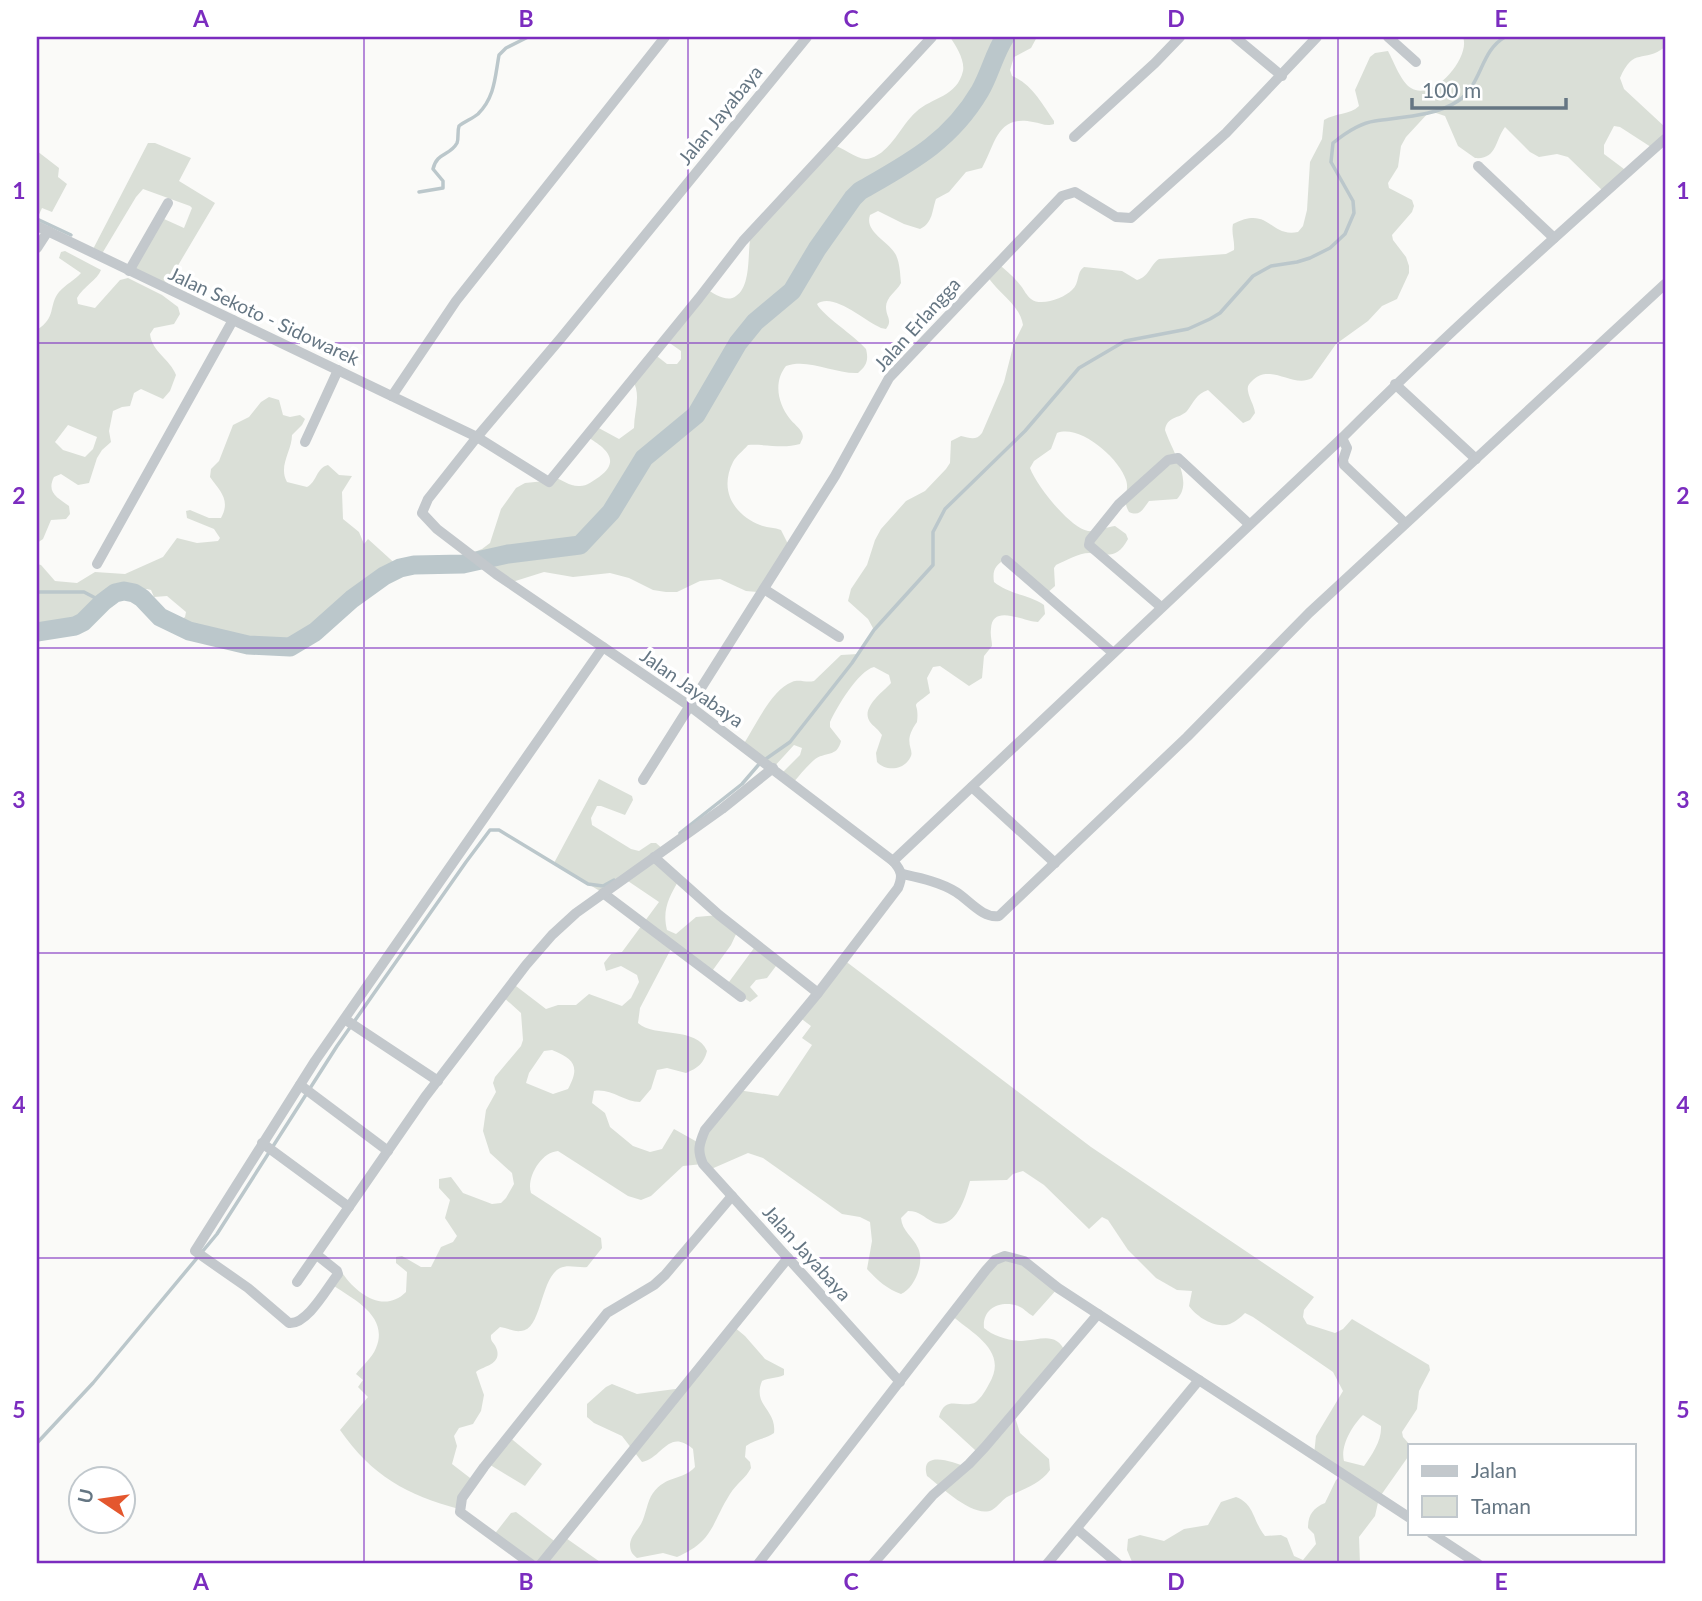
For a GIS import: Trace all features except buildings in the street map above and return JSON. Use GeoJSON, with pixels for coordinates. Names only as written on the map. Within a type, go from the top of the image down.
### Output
{"type":"FeatureCollection","features":[{"type":"Feature","properties":{"kind":"street"},"geometry":{"type":"LineString","coordinates":[[392,396],[456,301],[665,37]]}},
{"type":"Feature","properties":{"kind":"street","name":"Jalan Jayabaya"},"geometry":{"type":"LineString","coordinates":[[807,37],[477,437],[428,499],[422,513],[437,529],[469,554],[691,707],[767,763],[893,861],[902,874],[898,888],[818,993],[705,1130],[698,1153],[703,1164],[900,1382]]}},
{"type":"Feature","properties":{"kind":"street","name":"Jalan Sekoto - Sidowarek"},"geometry":{"type":"LineString","coordinates":[[37,226],[477,437],[549,482],[751,231],[932,37]]}},
{"type":"Feature","properties":{"kind":"street"},"geometry":{"type":"LineString","coordinates":[[1074,137],[1156,63],[1180,37]]}},
{"type":"Feature","properties":{"kind":"street"},"geometry":{"type":"LineString","coordinates":[[1235,37],[1282,76]]}},
{"type":"Feature","properties":{"kind":"street","name":"Jalan Erlangga"},"geometry":{"type":"LineString","coordinates":[[643,780],[848,454],[889,378],[1062,196],[1075,192],[1116,217],[1131,218],[1226,132],[1317,37]]}},
{"type":"Feature","properties":{"kind":"street"},"geometry":{"type":"LineString","coordinates":[[1388,37],[1416,62]]}},
{"type":"Feature","properties":{"kind":"street"},"geometry":{"type":"LineString","coordinates":[[893,861],[1342,438],[1395,384],[1665,139]]}},
{"type":"Feature","properties":{"kind":"street"},"geometry":{"type":"LineString","coordinates":[[1478,166],[1554,238]]}},
{"type":"Feature","properties":{"kind":"street"},"geometry":{"type":"LineString","coordinates":[[128,271],[168,203]]}},
{"type":"Feature","properties":{"kind":"street"},"geometry":{"type":"LineString","coordinates":[[37,248],[48,231]]}},
{"type":"Feature","properties":{"kind":"street"},"geometry":{"type":"LineString","coordinates":[[902,874],[941,884],[986,914],[997,917],[1187,737],[1299,623],[1665,284]]}},
{"type":"Feature","properties":{"kind":"street"},"geometry":{"type":"LineString","coordinates":[[97,564],[233,320]]}},
{"type":"Feature","properties":{"kind":"street"},"geometry":{"type":"LineString","coordinates":[[305,442],[338,370]]}},
{"type":"Feature","properties":{"kind":"street"},"geometry":{"type":"LineString","coordinates":[[1395,384],[1476,459]]}},
{"type":"Feature","properties":{"kind":"street"},"geometry":{"type":"LineString","coordinates":[[1342,438],[1347,448],[1344,465],[1405,523]]}},
{"type":"Feature","properties":{"kind":"street"},"geometry":{"type":"LineString","coordinates":[[1161,607],[1089,545],[1090,540],[1119,504],[1168,460],[1178,458],[1249,524]]}},
{"type":"Feature","properties":{"kind":"street"},"geometry":{"type":"LineString","coordinates":[[1006,560],[1112,652]]}},
{"type":"Feature","properties":{"kind":"street"},"geometry":{"type":"LineString","coordinates":[[764,589],[839,637]]}},
{"type":"Feature","properties":{"kind":"street"},"geometry":{"type":"LineString","coordinates":[[317,1255],[338,1274],[311,1311],[300,1322],[295,1323],[289,1322],[248,1288],[195,1251],[268,1147],[302,1086],[603,647]]}},
{"type":"Feature","properties":{"kind":"street"},"geometry":{"type":"LineString","coordinates":[[297,1282],[438,1081],[535,955],[576,913],[722,809],[767,763]]}},
{"type":"Feature","properties":{"kind":"street"},"geometry":{"type":"LineString","coordinates":[[972,787],[1055,863]]}},
{"type":"Feature","properties":{"kind":"street"},"geometry":{"type":"LineString","coordinates":[[654,857],[719,915],[818,993]]}},
{"type":"Feature","properties":{"kind":"street"},"geometry":{"type":"LineString","coordinates":[[603,893],[741,997]]}},
{"type":"Feature","properties":{"kind":"street"},"geometry":{"type":"LineString","coordinates":[[348,1021],[438,1081]]}},
{"type":"Feature","properties":{"kind":"street"},"geometry":{"type":"LineString","coordinates":[[302,1086],[388,1151]]}},
{"type":"Feature","properties":{"kind":"street"},"geometry":{"type":"LineString","coordinates":[[268,1147],[349,1207]]}},
{"type":"Feature","properties":{"kind":"street"},"geometry":{"type":"LineString","coordinates":[[531,1564],[460,1512],[462,1498],[607,1314],[654,1285],[665,1275],[732,1196]]}},
{"type":"Feature","properties":{"kind":"street"},"geometry":{"type":"LineString","coordinates":[[758,1564],[986,1270],[1005,1256],[1024,1261],[1098,1314],[1408,1517]]}},
{"type":"Feature","properties":{"kind":"street"},"geometry":{"type":"LineString","coordinates":[[541,1564],[788,1258]]}},
{"type":"Feature","properties":{"kind":"street"},"geometry":{"type":"LineString","coordinates":[[873,1564],[933,1495],[977,1456],[1098,1314]]}},
{"type":"Feature","properties":{"kind":"street"},"geometry":{"type":"LineString","coordinates":[[1049,1564],[1199,1380]]}},
{"type":"Feature","properties":{"kind":"street"},"geometry":{"type":"LineString","coordinates":[[1077,1529],[1118,1564]]}},
{"type":"Feature","properties":{"kind":"street"},"geometry":{"type":"LineString","coordinates":[[1433,1534],[1478,1564]]}},
{"type":"Feature","properties":{"kind":"green space"},"geometry":{"type":"Polygon","coordinates":[[[950,37],[1037,37],[1031,48],[1014,57],[1010,70],[1012,76],[1036,95],[1054,124],[1021,121],[1004,127],[994,141],[982,168],[966,172],[949,192],[936,199],[930,220],[920,229],[878,211],[870,215],[871,226],[893,250],[899,265],[901,283],[886,303],[888,326],[886,329],[881,328],[840,304],[824,301],[817,304],[866,349],[865,365],[858,373],[804,364],[786,366],[779,379],[780,400],[791,421],[802,433],[800,444],[748,445],[734,460],[729,472],[728,491],[736,508],[760,525],[781,530],[790,548],[757,592],[746,591],[720,579],[700,581],[677,592],[666,592],[653,590],[629,578],[610,573],[573,577],[544,572],[509,583],[469,554],[490,543],[501,509],[516,488],[525,483],[554,477],[583,486],[606,471],[610,465],[608,454],[587,437],[595,426],[619,439],[634,428],[637,391],[632,379],[653,353],[667,364],[677,364],[681,359],[681,351],[664,339],[706,289],[729,299],[741,291],[747,276],[751,234],[832,145],[866,159],[878,155],[916,112],[955,86],[963,71],[963,62],[950,37]]]}},
{"type":"Feature","properties":{"kind":"green space"},"geometry":{"type":"Polygon","coordinates":[[[1463,37],[1665,37],[1665,47],[1630,62],[1620,78],[1624,89],[1665,127],[1665,137],[1654,149],[1620,127],[1614,126],[1604,145],[1604,154],[1628,172],[1605,193],[1568,157],[1557,154],[1539,157],[1530,152],[1505,127],[1492,152],[1488,156],[1475,158],[1458,146],[1445,116],[1430,111],[1406,137],[1401,146],[1398,167],[1388,183],[1389,188],[1412,200],[1414,206],[1392,235],[1409,266],[1409,273],[1397,299],[1382,306],[1368,321],[1336,344],[1312,378],[1305,381],[1266,374],[1252,381],[1248,389],[1255,413],[1250,420],[1243,423],[1208,390],[1198,396],[1184,414],[1168,422],[1165,430],[1183,475],[1182,492],[1177,499],[1149,501],[1139,513],[1129,512],[1126,503],[1126,480],[1107,453],[1076,433],[1057,433],[1051,449],[1034,461],[1030,468],[1039,485],[1054,505],[1081,528],[1091,531],[1115,526],[1126,534],[1128,539],[1116,553],[1085,553],[1056,565],[1055,586],[1046,594],[1007,558],[998,565],[994,571],[994,582],[1006,590],[1044,605],[1045,614],[1038,622],[1003,615],[997,617],[991,629],[992,646],[984,656],[982,678],[969,686],[940,666],[933,667],[927,678],[930,693],[916,705],[917,722],[910,736],[911,755],[907,762],[894,768],[877,762],[876,753],[882,735],[870,722],[868,711],[891,683],[889,675],[874,667],[855,682],[830,722],[830,727],[841,741],[837,750],[814,760],[793,783],[781,774],[800,755],[802,748],[794,745],[773,768],[743,745],[770,701],[784,686],[795,681],[814,681],[841,655],[858,654],[874,630],[868,619],[848,601],[851,589],[867,565],[881,529],[906,501],[925,491],[946,469],[950,463],[951,441],[961,436],[975,438],[982,433],[1004,382],[1014,343],[1023,325],[1013,304],[986,274],[997,263],[1016,280],[1031,299],[1046,302],[1072,290],[1084,267],[1122,271],[1137,280],[1145,276],[1159,259],[1226,254],[1234,250],[1233,224],[1245,219],[1262,220],[1288,233],[1298,232],[1303,226],[1307,210],[1310,162],[1322,139],[1324,120],[1359,106],[1355,90],[1370,57],[1375,53],[1388,51],[1407,85],[1420,91],[1430,89],[1456,66],[1464,46],[1463,37]]]}},
{"type":"Feature","properties":{"kind":"green space"},"geometry":{"type":"Polygon","coordinates":[[[148,143],[155,143],[191,158],[179,181],[215,203],[167,284],[134,268],[164,219],[184,228],[192,208],[190,206],[143,189],[100,257],[91,253],[148,143]]]}},
{"type":"Feature","properties":{"kind":"green space"},"geometry":{"type":"Polygon","coordinates":[[[37,151],[59,168],[58,177],[67,184],[52,212],[42,208],[37,219],[37,151]]]}},
{"type":"Feature","properties":{"kind":"green space"},"geometry":{"type":"Polygon","coordinates":[[[65,251],[101,270],[77,298],[78,304],[95,308],[120,280],[128,278],[162,295],[178,307],[180,314],[174,324],[154,328],[150,334],[154,346],[176,375],[170,391],[163,399],[141,389],[134,393],[130,406],[113,411],[109,431],[111,442],[97,458],[89,483],[78,485],[61,474],[54,477],[52,491],[69,506],[70,514],[66,519],[51,520],[43,539],[37,543],[37,330],[50,316],[59,292],[81,273],[59,258],[61,252],[65,251]],[[68,425],[55,442],[63,450],[85,457],[93,449],[97,437],[68,425]]]}},
{"type":"Feature","properties":{"kind":"green space"},"geometry":{"type":"Polygon","coordinates":[[[269,397],[279,400],[283,415],[300,415],[305,419],[292,435],[284,470],[287,482],[307,487],[321,469],[328,465],[339,475],[352,476],[342,492],[343,519],[359,532],[364,544],[368,539],[400,568],[350,601],[315,633],[299,643],[279,648],[249,646],[174,625],[185,617],[186,612],[167,596],[154,597],[151,590],[147,589],[114,594],[85,620],[74,626],[37,632],[37,564],[55,581],[77,583],[95,572],[125,574],[163,557],[177,538],[197,543],[218,541],[220,538],[214,529],[187,518],[186,511],[190,510],[209,518],[221,518],[225,501],[210,477],[211,469],[219,461],[233,425],[249,417],[261,402],[269,397]]]}},
{"type":"Feature","properties":{"kind":"green space"},"geometry":{"type":"Polygon","coordinates":[[[599,779],[632,796],[633,800],[625,815],[597,806],[591,818],[592,825],[631,849],[639,851],[651,843],[656,843],[664,850],[655,857],[679,880],[667,904],[667,930],[676,934],[696,917],[719,915],[738,930],[731,945],[710,974],[672,947],[640,1008],[638,1023],[645,1027],[685,1035],[702,1043],[707,1051],[700,1065],[686,1073],[667,1068],[657,1070],[651,1089],[640,1102],[606,1091],[594,1091],[592,1103],[605,1113],[610,1127],[633,1146],[650,1152],[662,1149],[674,1129],[699,1143],[738,1090],[778,1096],[812,1045],[802,1038],[811,1026],[799,1017],[844,960],[1091,1147],[1314,1297],[1304,1310],[1303,1317],[1307,1324],[1335,1333],[1352,1319],[1429,1365],[1430,1370],[1419,1391],[1417,1409],[1402,1432],[1409,1444],[1408,1457],[1379,1498],[1375,1516],[1359,1537],[1360,1564],[1133,1564],[1127,1550],[1128,1539],[1140,1535],[1164,1541],[1184,1529],[1208,1525],[1221,1502],[1236,1497],[1247,1504],[1265,1536],[1281,1535],[1287,1538],[1294,1556],[1303,1560],[1316,1544],[1314,1534],[1308,1528],[1310,1516],[1317,1507],[1325,1503],[1336,1480],[1343,1475],[1314,1455],[1316,1436],[1343,1391],[1333,1372],[1253,1317],[1245,1313],[1234,1322],[1224,1325],[1202,1318],[1189,1306],[1192,1291],[1177,1290],[1156,1278],[1128,1250],[1108,1220],[1102,1217],[1089,1229],[1044,1185],[1023,1171],[1013,1174],[1007,1180],[970,1181],[959,1210],[948,1222],[933,1222],[912,1211],[908,1211],[901,1218],[903,1227],[918,1248],[920,1260],[911,1286],[901,1294],[891,1290],[867,1269],[872,1241],[870,1222],[842,1214],[763,1158],[748,1153],[709,1170],[703,1164],[683,1166],[651,1196],[641,1200],[628,1196],[558,1151],[552,1152],[536,1167],[531,1180],[531,1193],[601,1238],[602,1248],[587,1267],[563,1267],[553,1274],[528,1328],[518,1331],[500,1327],[491,1335],[498,1355],[494,1362],[476,1372],[484,1395],[481,1411],[473,1424],[459,1428],[454,1436],[457,1446],[452,1464],[474,1481],[459,1509],[407,1490],[378,1472],[340,1430],[368,1397],[358,1387],[363,1380],[356,1374],[376,1348],[378,1327],[368,1311],[334,1286],[340,1273],[363,1294],[372,1299],[389,1301],[406,1292],[407,1272],[396,1263],[396,1257],[402,1256],[421,1267],[431,1267],[441,1247],[453,1242],[457,1236],[445,1218],[450,1200],[439,1188],[439,1179],[451,1177],[463,1193],[492,1204],[501,1203],[506,1198],[514,1184],[512,1173],[490,1153],[483,1131],[486,1110],[496,1092],[493,1083],[495,1077],[523,1040],[521,1013],[502,996],[512,983],[546,1009],[558,1005],[576,1005],[589,994],[622,1006],[631,998],[639,982],[637,975],[621,966],[606,971],[604,963],[611,954],[622,952],[659,902],[625,879],[603,893],[554,863],[599,779]],[[552,1050],[544,1051],[529,1073],[526,1083],[553,1094],[568,1089],[574,1069],[566,1057],[552,1050]],[[1363,1415],[1348,1436],[1344,1461],[1364,1466],[1378,1442],[1381,1426],[1363,1415]]]}},
{"type":"Feature","properties":{"kind":"green space"},"geometry":{"type":"Polygon","coordinates":[[[757,944],[779,962],[767,978],[756,980],[750,987],[758,996],[750,1002],[726,986],[757,944]]]}},
{"type":"Feature","properties":{"kind":"green space"},"geometry":{"type":"Polygon","coordinates":[[[1014,1257],[1058,1288],[1033,1316],[1012,1304],[994,1307],[986,1315],[984,1328],[997,1336],[1012,1340],[1053,1339],[1066,1353],[1014,1414],[1020,1433],[1049,1459],[1050,1470],[1037,1483],[1007,1497],[992,1510],[985,1512],[967,1506],[949,1494],[927,1476],[926,1468],[928,1462],[933,1460],[954,1462],[966,1467],[977,1456],[975,1450],[939,1417],[945,1406],[976,1402],[989,1384],[995,1362],[986,1344],[951,1315],[995,1260],[1014,1257]]]}},
{"type":"Feature","properties":{"kind":"green space"},"geometry":{"type":"Polygon","coordinates":[[[733,1326],[765,1359],[784,1369],[784,1375],[762,1381],[760,1389],[762,1402],[772,1418],[774,1433],[746,1446],[745,1457],[751,1468],[732,1490],[710,1531],[698,1545],[677,1557],[663,1553],[637,1558],[630,1544],[643,1520],[651,1496],[664,1483],[695,1467],[693,1449],[684,1443],[671,1443],[642,1462],[622,1436],[587,1417],[587,1404],[612,1384],[637,1394],[683,1388],[733,1326]]]}},
{"type":"Feature","properties":{"kind":"green space"},"geometry":{"type":"Polygon","coordinates":[[[508,1436],[542,1464],[525,1486],[487,1463],[508,1436]]]}},
{"type":"Feature","properties":{"kind":"green space"},"geometry":{"type":"Polygon","coordinates":[[[516,1512],[557,1543],[563,1536],[603,1564],[531,1564],[493,1536],[511,1513],[516,1512]]]}},
{"type":"Feature","properties":{"kind":"waterway"},"geometry":{"type":"LineString","coordinates":[[419,192],[443,188],[443,181],[433,169],[437,160],[457,143],[459,126],[478,114],[488,101],[499,55],[506,48],[528,37]]}},
{"type":"Feature","properties":{"kind":"waterway"},"geometry":{"type":"LineString","coordinates":[[37,632],[75,626],[115,593],[124,591],[134,593],[160,617],[189,631],[248,645],[290,647],[315,632],[352,599],[384,576],[400,568],[414,565],[463,564],[508,554],[580,545],[611,512],[644,458],[696,415],[738,343],[755,322],[792,291],[817,249],[853,198],[927,150],[942,138],[968,109],[987,78],[1005,37]]}},
{"type":"Feature","properties":{"kind":"waterway"},"geometry":{"type":"LineString","coordinates":[[680,833],[742,784],[760,763],[790,742],[852,663],[874,630],[933,565],[933,532],[945,509],[1025,431],[1079,368],[1125,341],[1188,329],[1210,319],[1220,313],[1253,276],[1271,266],[1297,262],[1330,248],[1345,234],[1354,213],[1353,201],[1331,162],[1333,143],[1364,124],[1429,113],[1458,101],[1472,86],[1490,51],[1505,37]]}},
{"type":"Feature","properties":{"kind":"waterway"},"geometry":{"type":"LineString","coordinates":[[37,219],[71,235]]}},
{"type":"Feature","properties":{"kind":"waterway"},"geometry":{"type":"LineString","coordinates":[[37,592],[84,592],[103,602]]}},
{"type":"Feature","properties":{"kind":"waterway"},"geometry":{"type":"LineString","coordinates":[[37,1443],[93,1383],[217,1234],[337,1046],[490,830],[499,830],[588,884],[603,886],[614,880]]}}]}
